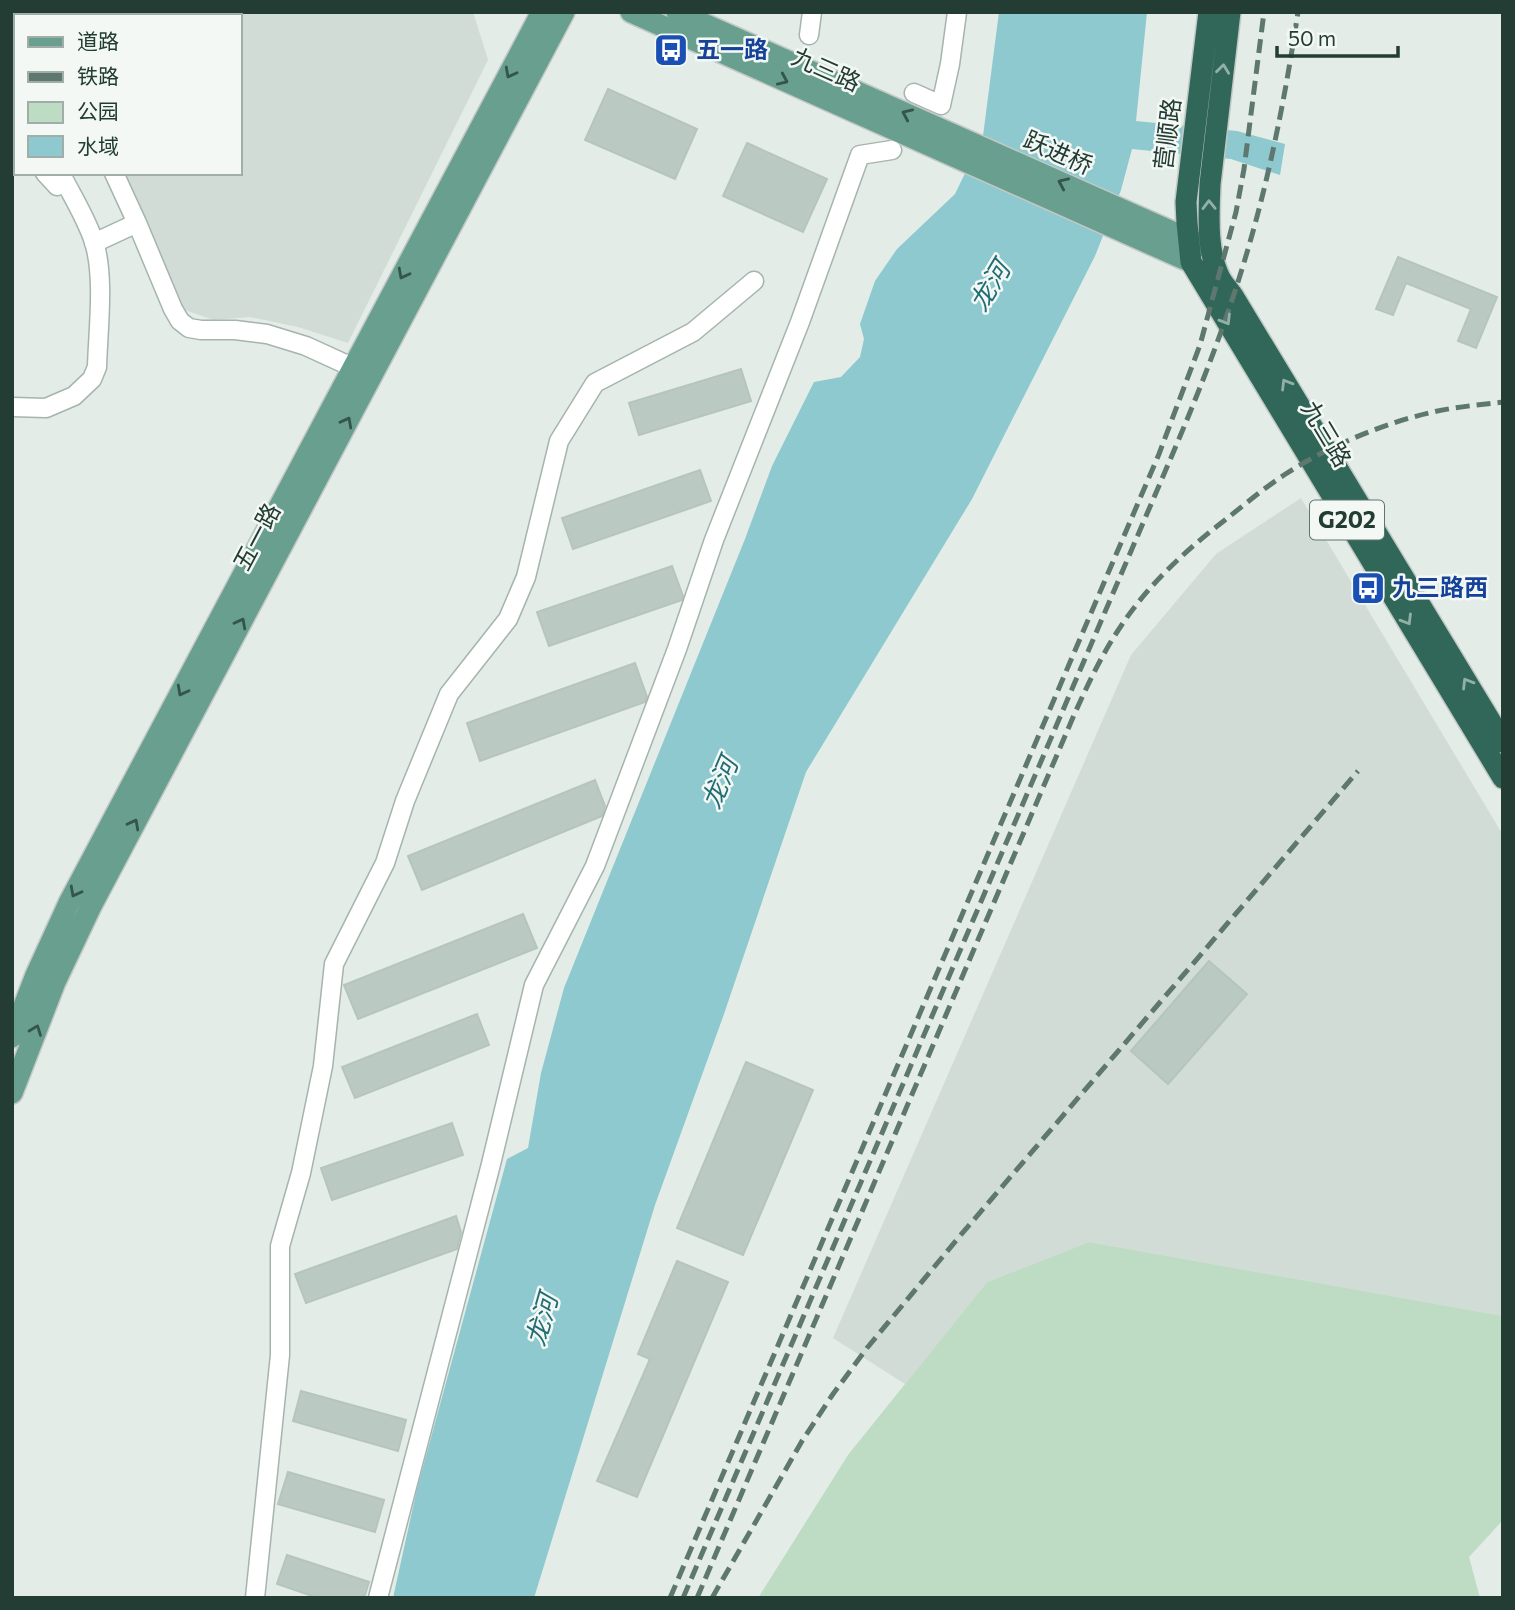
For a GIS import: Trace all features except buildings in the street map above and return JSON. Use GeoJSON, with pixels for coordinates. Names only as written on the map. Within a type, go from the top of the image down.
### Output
{"type":"FeatureCollection","features":[{"type":"Feature","properties":{"kind":"highway","name":"营顺路"},"geometry":{"type":"LineString","coordinates":[[1209,12],[1195,124],[1209,204],[1212,250]]}},
{"type":"Feature","properties":{"kind":"highway","name":"营顺路"},"geometry":{"type":"LineString","coordinates":[[1191,262],[1186,202],[1217,125],[1230,12]]}},
{"type":"Feature","properties":{"kind":"highway"},"geometry":{"type":"LineString","coordinates":[[1191,262],[1200,260],[1212,250]]}},
{"type":"Feature","properties":{"kind":"highway","name":"九三路"},"geometry":{"type":"LineString","coordinates":[[1212,250],[1220,277],[1499,751],[1503,778]]}},
{"type":"Feature","properties":{"kind":"highway","name":"九三路"},"geometry":{"type":"LineString","coordinates":[[1191,262],[1499,751]]}},
{"type":"Feature","properties":{"kind":"main road","name":"五一路"},"geometry":{"type":"LineString","coordinates":[[12,1094],[55,982],[91,906],[363,372],[542,12]]}},
{"type":"Feature","properties":{"kind":"main road","name":"五一路"},"geometry":{"type":"LineString","coordinates":[[12,1037],[36,975],[69,903],[564,12]]}},
{"type":"Feature","properties":{"kind":"main road","name":"九三路"},"geometry":{"type":"LineString","coordinates":[[631,12],[965,151]]}},
{"type":"Feature","properties":{"kind":"main road","name":"九三路"},"geometry":{"type":"LineString","coordinates":[[677,12],[965,151]]}},
{"type":"Feature","properties":{"kind":"main road","name":"跃进桥"},"geometry":{"type":"LineString","coordinates":[[965,151],[1120,219]]}},
{"type":"Feature","properties":{"kind":"main road"},"geometry":{"type":"LineString","coordinates":[[1120,219],[1188,239],[1212,250]]}},
{"type":"Feature","properties":{"kind":"main road"},"geometry":{"type":"LineString","coordinates":[[1120,219],[1191,262]]}},
{"type":"Feature","properties":{"kind":"street"},"geometry":{"type":"LineString","coordinates":[[809,35],[812,12]]}},
{"type":"Feature","properties":{"kind":"street"},"geometry":{"type":"LineString","coordinates":[[914,93],[941,105],[957,12]]}},
{"type":"Feature","properties":{"kind":"street"},"geometry":{"type":"LineString","coordinates":[[378,1598],[491,1164],[534,985],[595,866],[677,649],[714,540],[800,322],[860,155],[892,150]]}},
{"type":"Feature","properties":{"kind":"street"},"geometry":{"type":"LineString","coordinates":[[12,407],[46,408],[74,396],[92,379],[97,367],[99,265],[94,243],[63,178],[57,186],[47,175]]}},
{"type":"Feature","properties":{"kind":"street"},"geometry":{"type":"LineString","coordinates":[[115,175],[180,321],[189,328],[201,330],[267,334],[306,346],[363,372]]}},
{"type":"Feature","properties":{"kind":"street"},"geometry":{"type":"LineString","coordinates":[[94,243],[136,223]]}},
{"type":"Feature","properties":{"kind":"street"},"geometry":{"type":"LineString","coordinates":[[255,1598],[280,1355],[280,1245],[301,1173],[323,1066],[334,964],[385,863],[405,801],[449,694],[508,619],[526,577],[559,441],[595,383],[693,332],[754,281]]}},
{"type":"Feature","properties":{"kind":"shaded area"},"geometry":{"type":"Polygon","coordinates":[[[473,12],[488,60],[348,343],[298,327],[250,317],[214,320],[179,308],[119,175],[242,175],[242,14],[46,14],[473,12]]]}},
{"type":"Feature","properties":{"kind":"shaded area"},"geometry":{"type":"Polygon","coordinates":[[[1301,498],[1503,835],[1503,1316],[1089,1242],[987,1282],[905,1384],[833,1338],[1131,655],[1216,554],[1301,498]]]}},
{"type":"Feature","properties":{"kind":"green space"},"geometry":{"type":"Polygon","coordinates":[[[1089,1242],[1503,1316],[1503,1520],[1469,1557],[1480,1598],[758,1598],[848,1455],[987,1282],[1089,1242]]]}},
{"type":"Feature","properties":{"kind":"water","name":"龙河"},"geometry":{"type":"Polygon","coordinates":[[[999,12],[1147,12],[1136,121],[1237,131],[1285,144],[1280,175],[1231,159],[1132,149],[1121,190],[1095,256],[972,499],[806,772],[724,1014],[655,1205],[534,1598],[393,1598],[417,1489],[507,1159],[528,1148],[541,1073],[564,988],[772,466],[814,382],[841,377],[860,357],[864,339],[860,324],[875,281],[897,249],[955,194],[983,136],[999,12]]]}},
{"type":"Feature","properties":{"kind":"railway"},"geometry":{"type":"LineString","coordinates":[[670,1598],[1159,454],[1200,345],[1236,212],[1264,12]]}},
{"type":"Feature","properties":{"kind":"railway"},"geometry":{"type":"LineString","coordinates":[[683,1598],[1209,365],[1260,206],[1298,12]]}},
{"type":"Feature","properties":{"kind":"railway"},"geometry":{"type":"LineString","coordinates":[[697,1598],[1074,715],[1101,658],[1121,626],[1155,582],[1182,556],[1261,491],[1300,465],[1335,446],[1411,418],[1466,406],[1503,402]]}},
{"type":"Feature","properties":{"kind":"railway"},"geometry":{"type":"LineString","coordinates":[[712,1598],[802,1441],[867,1348],[1358,771]]}},
{"type":"Feature","properties":{"kind":"place","name":"五一路"},"geometry":{"type":"Point","coordinates":[671,50]}},
{"type":"Feature","properties":{"kind":"place","name":"九三路西"},"geometry":{"type":"Point","coordinates":[1368,588]}}]}
